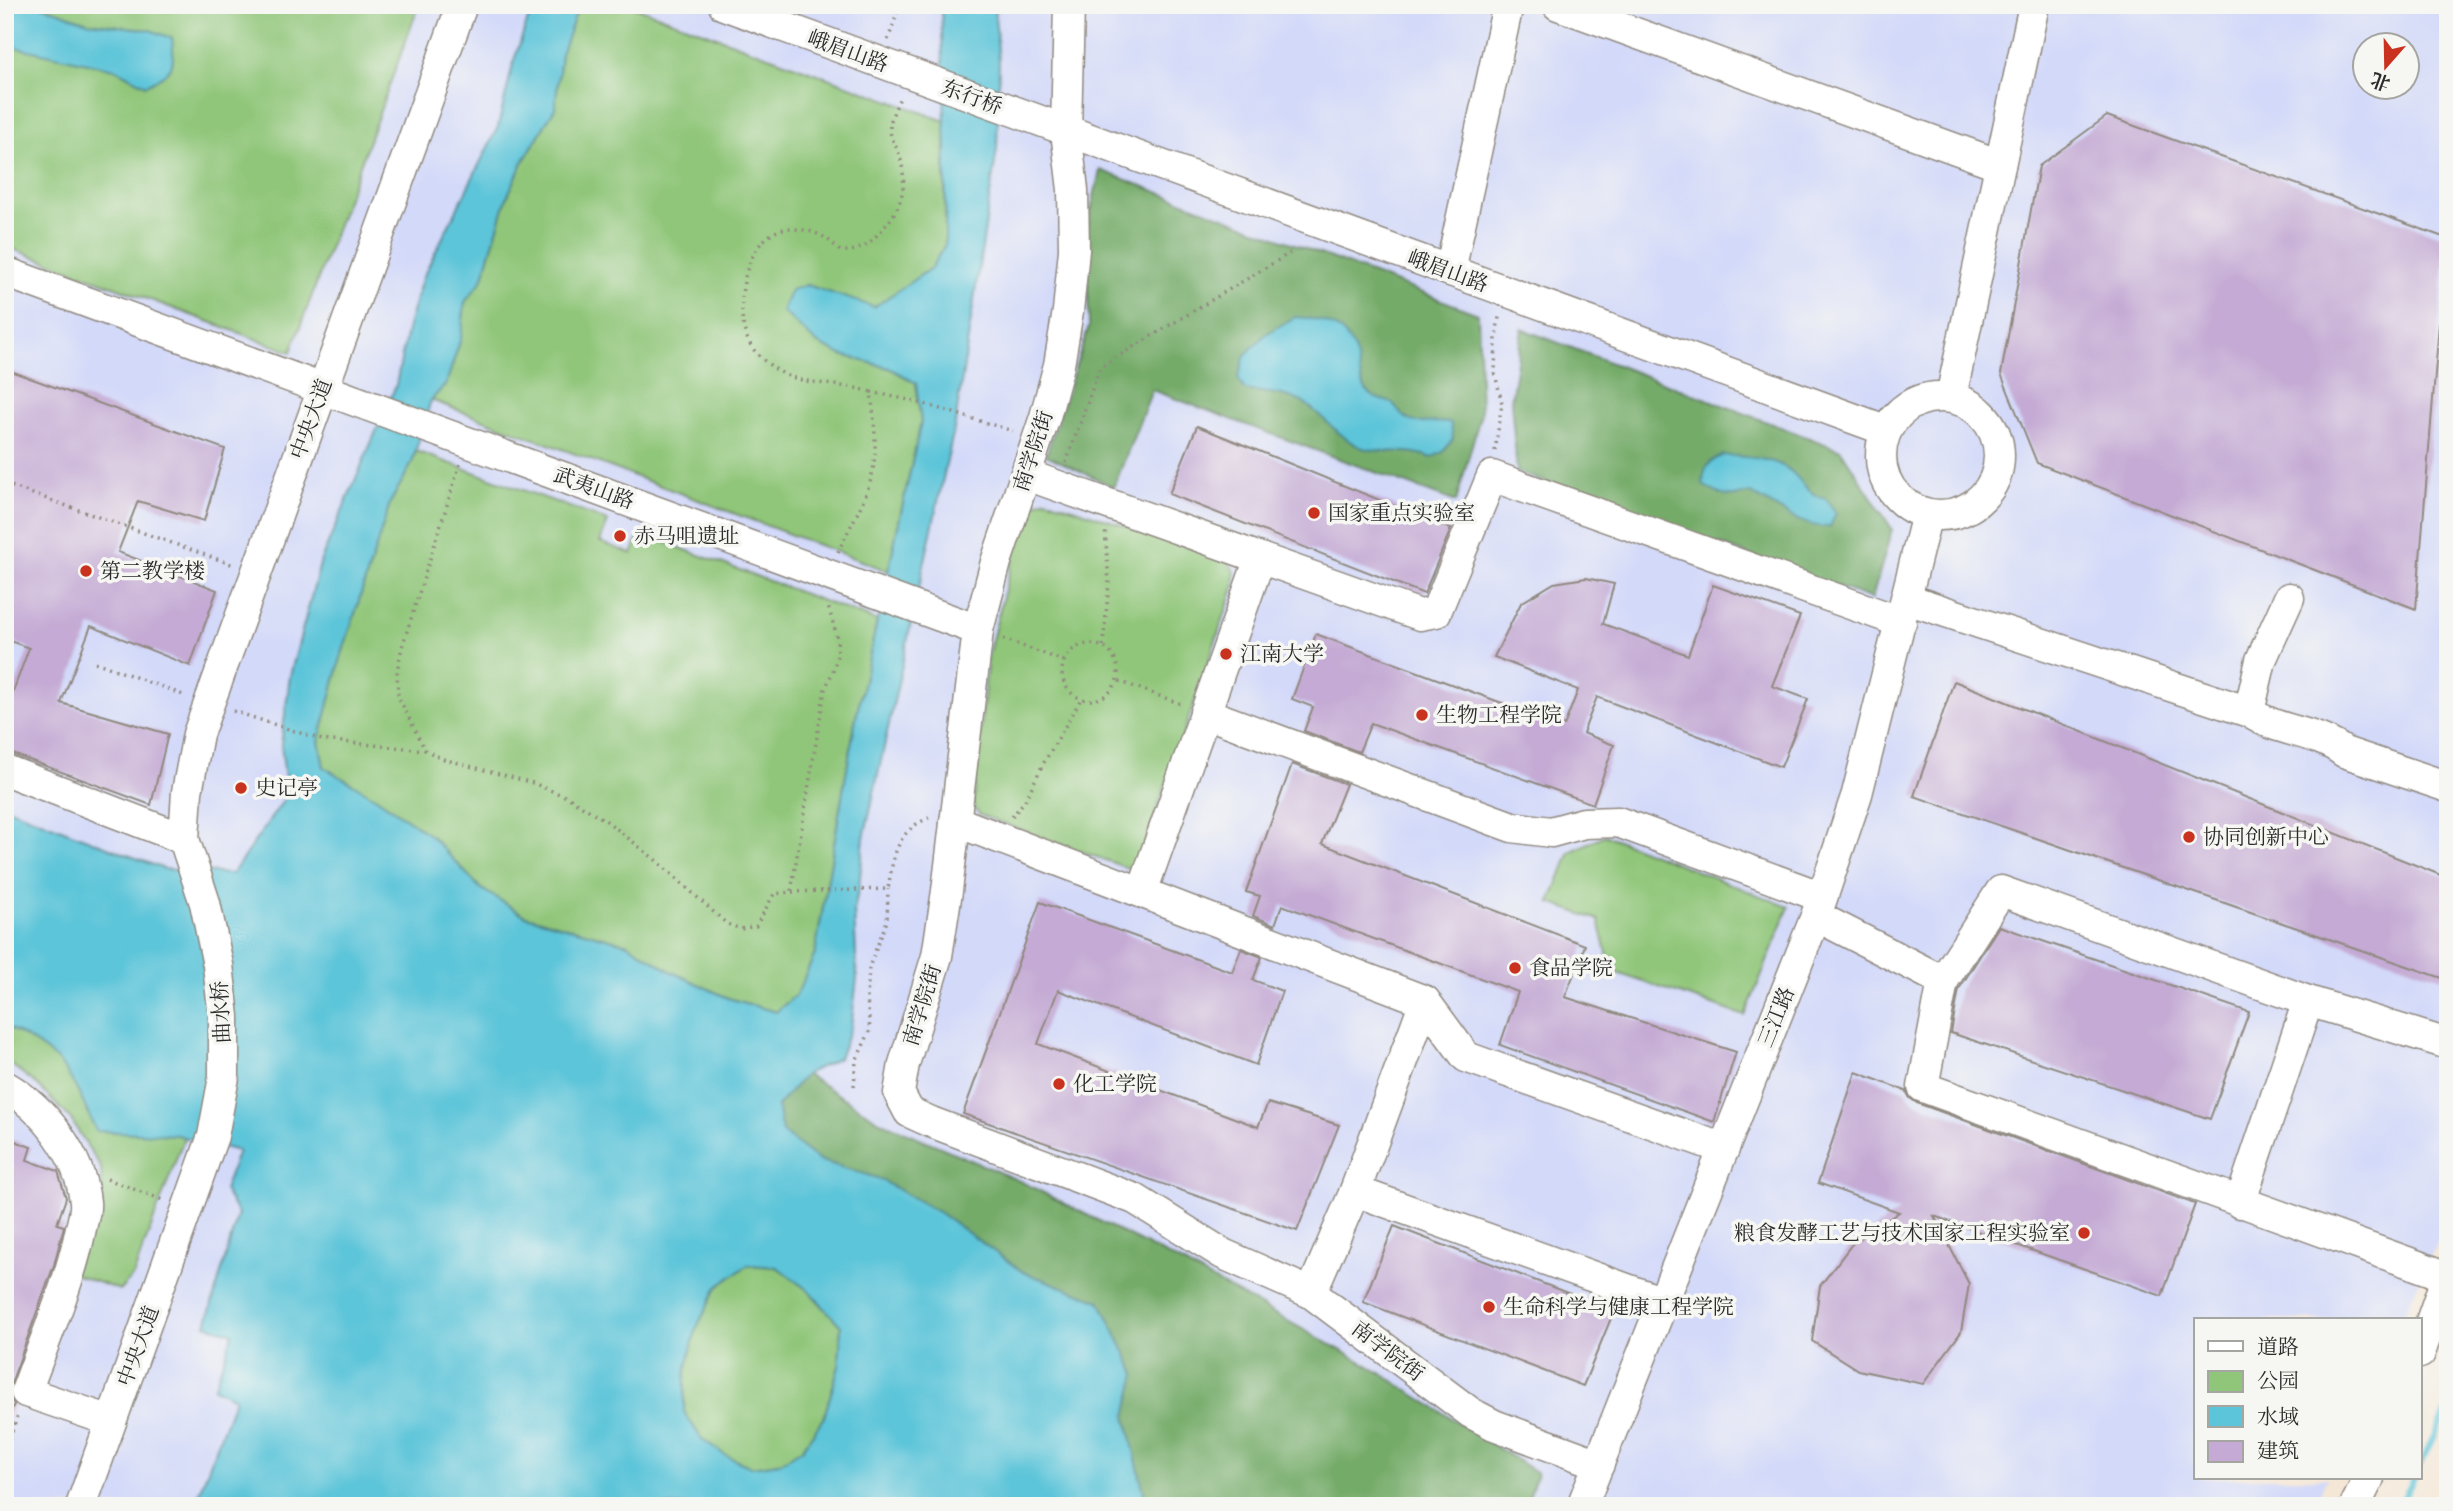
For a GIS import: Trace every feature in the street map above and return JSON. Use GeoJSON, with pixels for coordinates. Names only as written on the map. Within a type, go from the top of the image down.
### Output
{"type":"FeatureCollection","features":[{"type":"Feature","properties":{"kind":"street","name":"中央大道"},"geometry":{"type":"LineString","coordinates":[[184,839],[187,792],[198,734],[208,704],[462,5]]}},
{"type":"Feature","properties":{"kind":"street","name":"峨眉山路"},"geometry":{"type":"LineString","coordinates":[[724,5],[920,78]]}},
{"type":"Feature","properties":{"kind":"street","name":"南学院街"},"geometry":{"type":"LineString","coordinates":[[1069,5],[1066,131],[1073,190],[1074,250],[1059,365],[1027,475],[996,562],[978,630],[937,956],[902,1074],[899,1093],[909,1112],[931,1122],[1135,1199],[1223,1254],[1311,1293],[1471,1413],[1494,1425],[1599,1464]]}},
{"type":"Feature","properties":{"kind":"street"},"geometry":{"type":"LineString","coordinates":[[1450,271],[1508,5]]}},
{"type":"Feature","properties":{"kind":"street"},"geometry":{"type":"LineString","coordinates":[[1558,5],[2000,165]]}},
{"type":"Feature","properties":{"kind":"street"},"geometry":{"type":"LineString","coordinates":[[1951,397],[2034,5]]}},
{"type":"Feature","properties":{"kind":"street","name":"东行桥"},"geometry":{"type":"LineString","coordinates":[[920,78],[1012,112]]}},
{"type":"Feature","properties":{"kind":"street","name":"峨眉山路"},"geometry":{"type":"LineString","coordinates":[[1012,112],[1885,430]]}},
{"type":"Feature","properties":{"kind":"street"},"geometry":{"type":"LineString","coordinates":[[5,272],[322,387]]}},
{"type":"Feature","properties":{"kind":"street","name":"武夷山路"},"geometry":{"type":"LineString","coordinates":[[322,387],[978,630]]}},
{"type":"Feature","properties":{"kind":"street"},"geometry":{"type":"LineString","coordinates":[[1951,397],[1969,403],[1983,415],[1994,430],[1999,449],[1999,467],[1992,485],[1980,500],[1965,510],[1946,515],[1927,514],[1903,503],[1886,482],[1879,456],[1885,430],[1901,409],[1925,398],[1951,397]]}},
{"type":"Feature","properties":{"kind":"street"},"geometry":{"type":"LineString","coordinates":[[1027,475],[1420,615],[1436,612],[1492,476],[1904,611],[2249,712],[2265,723],[2330,741],[2344,752],[2448,787]]}},
{"type":"Feature","properties":{"kind":"street","name":"三江路"},"geometry":{"type":"LineString","coordinates":[[1582,1506],[1819,906],[1857,794],[1927,514]]}},
{"type":"Feature","properties":{"kind":"street"},"geometry":{"type":"LineString","coordinates":[[1142,892],[1259,558]]}},
{"type":"Feature","properties":{"kind":"street"},"geometry":{"type":"LineString","coordinates":[[2249,712],[2261,660],[2289,598]]}},
{"type":"Feature","properties":{"kind":"street"},"geometry":{"type":"LineString","coordinates":[[1205,713],[1512,827],[1551,832],[1584,823],[1618,822],[1819,906],[1943,981]]}},
{"type":"Feature","properties":{"kind":"street"},"geometry":{"type":"LineString","coordinates":[[5,770],[184,839]]}},
{"type":"Feature","properties":{"kind":"street"},"geometry":{"type":"LineString","coordinates":[[955,821],[1425,1000],[1466,1057],[1724,1149]]}},
{"type":"Feature","properties":{"kind":"street","name":"曲水桥"},"geometry":{"type":"LineString","coordinates":[[184,839],[205,903],[218,965],[224,1017],[224,1077],[213,1136],[192,1198]]}},
{"type":"Feature","properties":{"kind":"street"},"geometry":{"type":"LineString","coordinates":[[2422,1347],[2447,1274],[2240,1203],[1923,1087],[1943,981],[2001,891],[2308,1001],[2448,1044]]}},
{"type":"Feature","properties":{"kind":"street"},"geometry":{"type":"LineString","coordinates":[[1311,1293],[1355,1191],[1425,1000]]}},
{"type":"Feature","properties":{"kind":"street"},"geometry":{"type":"LineString","coordinates":[[2240,1203],[2308,1001]]}},
{"type":"Feature","properties":{"kind":"street"},"geometry":{"type":"LineString","coordinates":[[5,1086],[38,1112],[61,1139],[76,1166],[86,1204],[77,1247],[26,1392],[111,1421]]}},
{"type":"Feature","properties":{"kind":"street"},"geometry":{"type":"LineString","coordinates":[[1355,1191],[1663,1302]]}},
{"type":"Feature","properties":{"kind":"street","name":"中央大道"},"geometry":{"type":"LineString","coordinates":[[81,1506],[192,1198]]}},
{"type":"Feature","properties":{"kind":"street"},"geometry":{"type":"LineString","coordinates":[[2355,1506],[2368,1480]]}},
{"type":"Feature","properties":{"kind":"path"},"geometry":{"type":"LineString","coordinates":[[879,63],[900,5]]}},
{"type":"Feature","properties":{"kind":"path"},"geometry":{"type":"LineString","coordinates":[[920,78],[890,126],[891,139],[900,155],[903,176],[901,205],[889,223],[867,246],[853,252],[840,251],[828,238],[812,232],[789,228],[770,235],[754,252],[746,274],[741,300],[741,320],[748,342],[779,372],[803,380],[854,386],[971,416],[1003,426],[1037,442]]}},
{"type":"Feature","properties":{"kind":"path"},"geometry":{"type":"LineString","coordinates":[[1058,486],[1100,367],[1290,253]]}},
{"type":"Feature","properties":{"kind":"path"},"geometry":{"type":"LineString","coordinates":[[1492,476],[1502,403],[1495,374],[1496,337],[1504,291]]}},
{"type":"Feature","properties":{"kind":"path"},"geometry":{"type":"LineString","coordinates":[[791,892],[825,689],[837,664],[839,642],[826,602],[828,575],[855,520],[872,474],[875,445],[871,391]]}},
{"type":"Feature","properties":{"kind":"path"},"geometry":{"type":"LineString","coordinates":[[425,750],[398,696],[397,671],[402,647],[468,441]]}},
{"type":"Feature","properties":{"kind":"path"},"geometry":{"type":"LineString","coordinates":[[5,484],[256,572]]}},
{"type":"Feature","properties":{"kind":"path"},"geometry":{"type":"LineString","coordinates":[[1103,502],[1109,583],[1103,647]]}},
{"type":"Feature","properties":{"kind":"path"},"geometry":{"type":"LineString","coordinates":[[978,630],[1064,661]]}},
{"type":"Feature","properties":{"kind":"path"},"geometry":{"type":"LineString","coordinates":[[1091,643],[1103,647],[1116,661],[1118,680],[1107,695],[1098,699],[1081,699],[1067,688],[1062,671],[1064,661],[1081,645],[1091,643]]}},
{"type":"Feature","properties":{"kind":"path"},"geometry":{"type":"LineString","coordinates":[[95,662],[208,704],[322,740],[425,750],[443,759],[533,783],[569,798],[608,822],[657,861],[727,924],[741,929],[755,926],[774,894],[811,890],[888,889]]}},
{"type":"Feature","properties":{"kind":"path"},"geometry":{"type":"LineString","coordinates":[[1118,680],[1205,713]]}},
{"type":"Feature","properties":{"kind":"path"},"geometry":{"type":"LineString","coordinates":[[997,837],[1026,799],[1041,766],[1081,699]]}},
{"type":"Feature","properties":{"kind":"path"},"geometry":{"type":"LineString","coordinates":[[854,1086],[856,1061],[870,1031],[867,998],[869,967],[887,921],[888,889],[895,849],[917,822],[932,817],[955,821]]}},
{"type":"Feature","properties":{"kind":"path"},"geometry":{"type":"LineString","coordinates":[[76,1166],[126,1187],[192,1198]]}},
{"type":"Feature","properties":{"kind":"path"},"geometry":{"type":"LineString","coordinates":[[5,1451],[26,1392]]}},
{"type":"Feature","properties":{"kind":"shaded area","name":"江南大学"},"geometry":{"type":"Polygon","coordinates":[[[5,5],[2448,5],[2448,1221],[2402,1318],[2194,1318],[2194,1480],[2326,1480],[2314,1506],[5,1506],[5,5]]]}},
{"type":"Feature","properties":{"kind":"green space"},"geometry":{"type":"Polygon","coordinates":[[[5,5],[419,5],[291,352],[5,246],[5,5]]]}},
{"type":"Feature","properties":{"kind":"green space"},"geometry":{"type":"Polygon","coordinates":[[[578,5],[630,5],[945,121],[945,245],[931,268],[874,308],[807,285],[842,355],[889,368],[916,383],[921,422],[888,571],[431,400],[446,384],[461,338],[465,302],[482,280],[507,197],[523,162],[555,108],[561,54],[578,5]]]}},
{"type":"Feature","properties":{"kind":"green space"},"geometry":{"type":"Polygon","coordinates":[[[1100,170],[1478,314],[1481,413],[1456,502],[1152,390],[1114,487],[1046,455],[1089,326],[1087,228],[1100,170]]]}},
{"type":"Feature","properties":{"kind":"green space"},"geometry":{"type":"Polygon","coordinates":[[[1522,329],[1841,450],[1892,529],[1872,599],[1517,472],[1511,401],[1522,329]]]}},
{"type":"Feature","properties":{"kind":"green space"},"geometry":{"type":"Polygon","coordinates":[[[416,451],[608,521],[600,542],[632,554],[640,533],[877,621],[855,722],[815,954],[797,995],[776,1012],[728,998],[672,972],[628,944],[526,916],[480,888],[431,836],[378,799],[324,768],[319,741],[341,657],[390,503],[416,451]]]}},
{"type":"Feature","properties":{"kind":"green space"},"geometry":{"type":"Polygon","coordinates":[[[1046,499],[1227,560],[1235,572],[1235,585],[1139,861],[1130,869],[980,815],[973,807],[988,656],[1024,514],[1031,505],[1046,499]]]}},
{"type":"Feature","properties":{"kind":"green space"},"geometry":{"type":"Polygon","coordinates":[[[1605,835],[1789,907],[1745,1016],[1611,971],[1599,920],[1550,903],[1570,852],[1605,835]]]}},
{"type":"Feature","properties":{"kind":"green space"},"geometry":{"type":"Polygon","coordinates":[[[5,1020],[185,1135],[133,1276],[120,1290],[73,1274],[102,1193],[101,1168],[70,1118],[35,1083],[5,1060],[5,1020]]]}},
{"type":"Feature","properties":{"kind":"green space"},"geometry":{"type":"Polygon","coordinates":[[[806,1074],[880,1121],[1022,1182],[1182,1263],[1368,1365],[1537,1473],[1526,1506],[1147,1506],[1126,1416],[1136,1374],[1100,1301],[1023,1272],[940,1213],[877,1178],[818,1160],[782,1132],[777,1106],[806,1074]]]}},
{"type":"Feature","properties":{"kind":"green space"},"geometry":{"type":"Polygon","coordinates":[[[748,1265],[777,1267],[809,1291],[841,1326],[839,1366],[824,1417],[802,1450],[779,1463],[751,1467],[726,1456],[701,1438],[684,1412],[685,1375],[696,1329],[717,1287],[748,1265]]]}},
{"type":"Feature","properties":{"kind":"water"},"geometry":{"type":"Polygon","coordinates":[[[5,5],[39,5],[88,22],[150,30],[172,38],[173,56],[170,68],[162,77],[146,85],[115,69],[5,45],[5,5]]]}},
{"type":"Feature","properties":{"kind":"water"},"geometry":{"type":"Polygon","coordinates":[[[533,5],[579,5],[561,54],[555,108],[523,162],[507,197],[482,280],[465,302],[461,338],[446,384],[431,400],[412,463],[390,503],[341,657],[319,741],[324,767],[378,799],[431,836],[480,888],[526,916],[628,944],[672,972],[728,998],[776,1012],[797,994],[815,954],[855,722],[921,422],[916,383],[889,368],[842,355],[818,344],[782,311],[791,290],[807,285],[874,307],[931,268],[945,245],[946,153],[941,5],[994,5],[999,62],[997,149],[955,424],[864,838],[854,909],[857,979],[851,1027],[839,1058],[806,1074],[777,1106],[782,1132],[818,1160],[877,1178],[940,1213],[1023,1272],[1100,1301],[1136,1374],[1126,1416],[1147,1506],[194,1506],[235,1398],[214,1388],[233,1333],[206,1325],[238,1214],[224,1190],[238,1151],[176,1135],[96,1131],[79,1093],[56,1059],[5,1026],[5,807],[164,869],[232,874],[287,795],[281,745],[290,676],[321,560],[396,385],[408,326],[422,279],[498,127],[514,60],[533,5]],[[748,1265],[717,1287],[696,1329],[685,1375],[684,1412],[701,1438],[726,1456],[751,1467],[779,1463],[802,1449],[824,1417],[839,1366],[841,1326],[809,1291],[777,1267],[748,1265]]]}},
{"type":"Feature","properties":{"kind":"water"},"geometry":{"type":"Polygon","coordinates":[[[1295,317],[1327,323],[1350,341],[1362,383],[1370,395],[1393,403],[1412,421],[1451,423],[1453,439],[1443,452],[1431,458],[1414,453],[1363,448],[1334,429],[1300,401],[1277,394],[1245,390],[1238,378],[1245,355],[1266,334],[1295,317]]]}},
{"type":"Feature","properties":{"kind":"water"},"geometry":{"type":"Polygon","coordinates":[[[1723,455],[1761,459],[1776,463],[1795,474],[1807,489],[1826,499],[1836,513],[1830,527],[1798,520],[1750,493],[1726,496],[1703,485],[1707,466],[1723,455]]]}},
{"type":"Feature","properties":{"kind":"building"},"geometry":{"type":"Polygon","coordinates":[[[2107,116],[2446,238],[2416,609],[2037,463],[2001,374],[2039,166],[2107,116]]]}},
{"type":"Feature","properties":{"kind":"building","name":"第二教学楼"},"geometry":{"type":"Polygon","coordinates":[[[5,369],[225,449],[204,521],[138,501],[118,552],[217,590],[190,666],[91,626],[61,703],[168,734],[151,805],[5,751],[5,696],[11,697],[29,648],[5,639],[5,369]]]}},
{"type":"Feature","properties":{"kind":"building","name":"国家重点实验室"},"geometry":{"type":"Polygon","coordinates":[[[1197,426],[1451,529],[1424,594],[1169,494],[1197,426]]]}},
{"type":"Feature","properties":{"kind":"building","name":"生物工程学院"},"geometry":{"type":"Polygon","coordinates":[[[1586,578],[1614,584],[1603,624],[1688,655],[1713,585],[1800,616],[1772,686],[1808,699],[1781,767],[1597,697],[1583,733],[1614,745],[1593,804],[1371,723],[1359,752],[1304,731],[1313,707],[1292,699],[1316,634],[1564,726],[1578,690],[1494,657],[1521,603],[1554,583],[1586,578]]]}},
{"type":"Feature","properties":{"kind":"building","name":"协同创新中心"},"geometry":{"type":"Polygon","coordinates":[[[1954,681],[2448,878],[2448,980],[1914,796],[1954,681]]]}},
{"type":"Feature","properties":{"kind":"building","name":"食品学院"},"geometry":{"type":"Polygon","coordinates":[[[1292,764],[1346,784],[1322,844],[1585,945],[1565,997],[1736,1052],[1714,1122],[1500,1045],[1518,992],[1282,905],[1275,925],[1253,916],[1260,896],[1246,892],[1292,764]]]}},
{"type":"Feature","properties":{"kind":"building","name":"化工学院"},"geometry":{"type":"Polygon","coordinates":[[[1040,902],[1232,972],[1241,949],[1262,957],[1253,980],[1282,991],[1256,1065],[1058,990],[1038,1044],[1258,1127],[1268,1103],[1339,1125],[1297,1231],[963,1114],[1040,902]]]}},
{"type":"Feature","properties":{"kind":"building"},"geometry":{"type":"Polygon","coordinates":[[[1999,926],[2249,1012],[2210,1119],[1951,1033],[1959,989],[1999,926]]]}},
{"type":"Feature","properties":{"kind":"building","name":"粮食发酵工艺与技术国家工程实验室"},"geometry":{"type":"Polygon","coordinates":[[[1856,1072],[1906,1091],[1917,1103],[2195,1204],[2162,1296],[1934,1216],[1969,1284],[1961,1332],[1923,1384],[1858,1370],[1812,1341],[1820,1286],[1852,1244],[1899,1212],[1818,1183],[1856,1072]]]}},
{"type":"Feature","properties":{"kind":"building"},"geometry":{"type":"Polygon","coordinates":[[[5,1137],[31,1147],[27,1160],[58,1171],[66,1198],[57,1224],[64,1226],[54,1265],[10,1386],[9,1396],[14,1404],[8,1421],[5,1420],[5,1137]]]}},
{"type":"Feature","properties":{"kind":"building","name":"生命科学与健康工程学院"},"geometry":{"type":"Polygon","coordinates":[[[1394,1226],[1614,1311],[1583,1386],[1363,1302],[1394,1226]]]}},
{"type":"Feature","properties":{"kind":"waterway"},"geometry":{"type":"LineString","coordinates":[[2422,1461],[2448,1407]]}},
{"type":"Feature","properties":{"kind":"waterway"},"geometry":{"type":"LineString","coordinates":[[2400,1506],[2413,1480]]}},
{"type":"Feature","properties":{"kind":"place","name":"国家重点实验室"},"geometry":{"type":"Point","coordinates":[1314,513]}},
{"type":"Feature","properties":{"kind":"place","name":"赤马咀遗址"},"geometry":{"type":"Point","coordinates":[620,536]}},
{"type":"Feature","properties":{"kind":"place","name":"第二教学楼"},"geometry":{"type":"Point","coordinates":[86,571]}},
{"type":"Feature","properties":{"kind":"place","name":"江南大学"},"geometry":{"type":"Point","coordinates":[1226,654]}},
{"type":"Feature","properties":{"kind":"place","name":"生物工程学院"},"geometry":{"type":"Point","coordinates":[1422,715]}},
{"type":"Feature","properties":{"kind":"place","name":"史记亭"},"geometry":{"type":"Point","coordinates":[241,788]}},
{"type":"Feature","properties":{"kind":"place","name":"协同创新中心"},"geometry":{"type":"Point","coordinates":[2189,837]}},
{"type":"Feature","properties":{"kind":"place","name":"食品学院"},"geometry":{"type":"Point","coordinates":[1515,968]}},
{"type":"Feature","properties":{"kind":"place","name":"化工学院"},"geometry":{"type":"Point","coordinates":[1059,1084]}},
{"type":"Feature","properties":{"kind":"place","name":"粮食发酵工艺与技术国家工程实验室"},"geometry":{"type":"Point","coordinates":[2084,1233]}},
{"type":"Feature","properties":{"kind":"place","name":"生命科学与健康工程学院"},"geometry":{"type":"Point","coordinates":[1489,1307]}}]}
